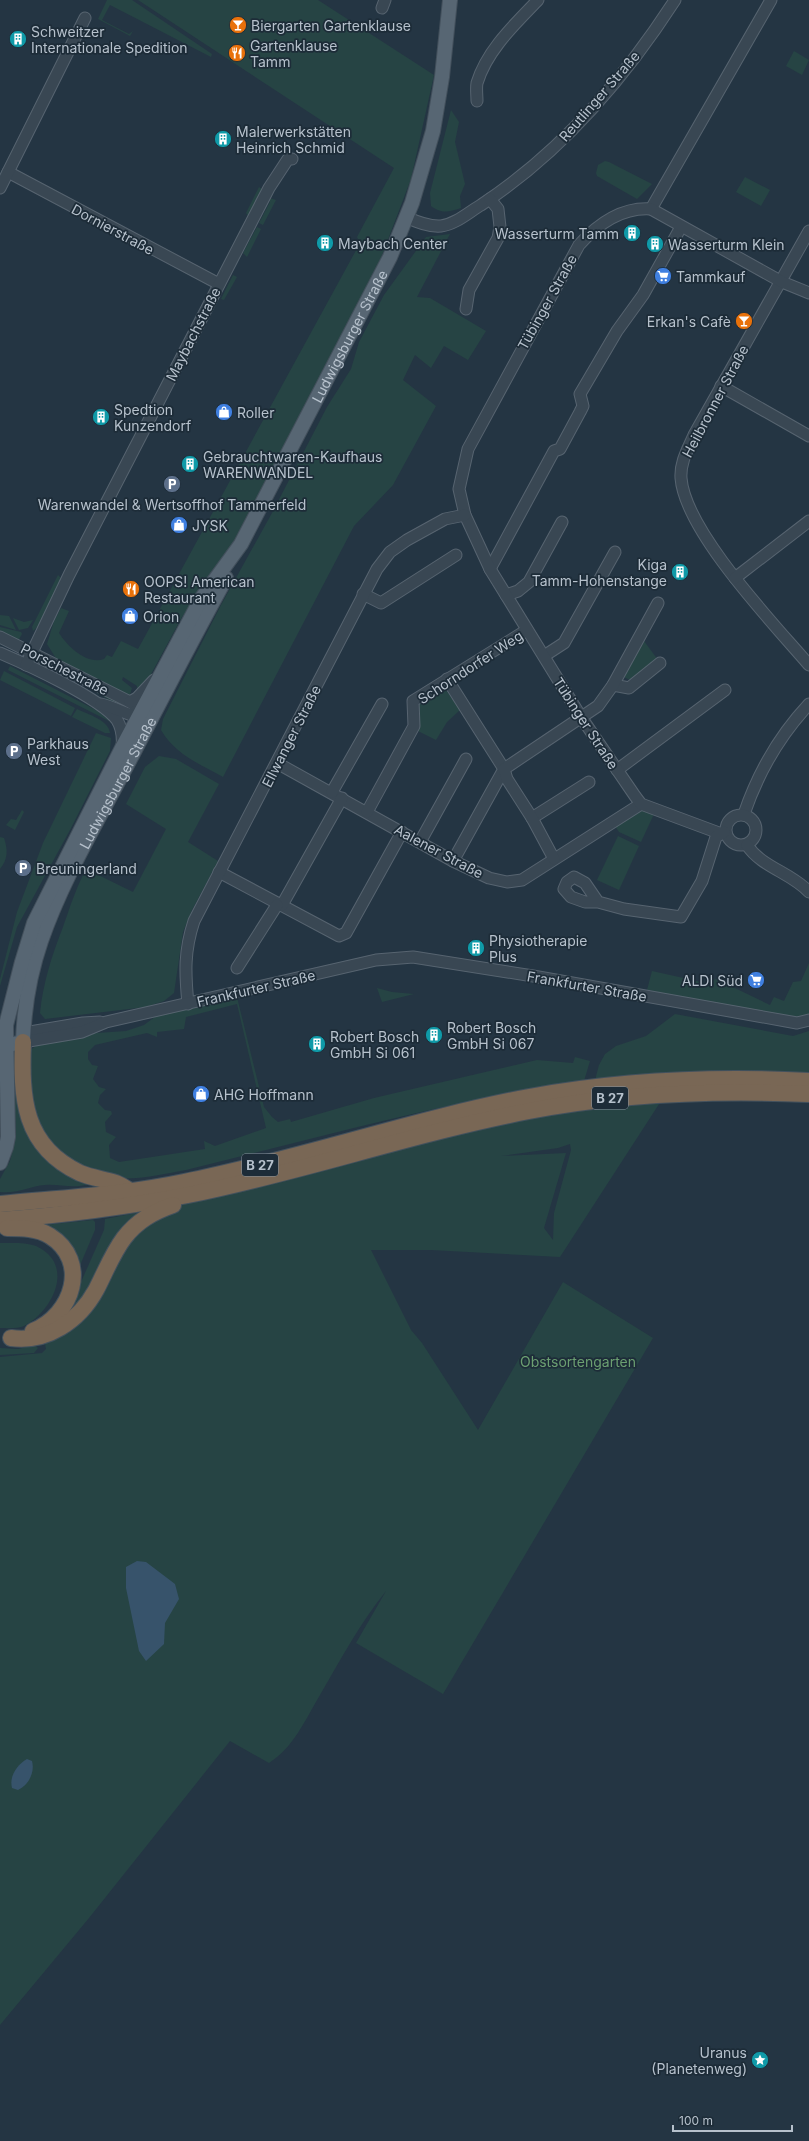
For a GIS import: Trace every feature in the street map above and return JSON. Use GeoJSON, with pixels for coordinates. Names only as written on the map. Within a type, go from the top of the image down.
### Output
{"type":"FeatureCollection","features":[{"type":"Feature","properties":{"kind":"highway"},"geometry":{"type":"LineString","coordinates":[[24,1038],[22,1076],[24,1101],[34,1130],[43,1143],[51,1152],[70,1167],[94,1178],[116,1183],[132,1192]]}},
{"type":"Feature","properties":{"kind":"highway","name":"B 27"},"geometry":{"type":"LineString","coordinates":[[0,1204],[80,1198],[132,1192],[240,1170],[472,1110],[570,1090],[609,1085],[682,1080],[760,1078],[809,1081]]}},
{"type":"Feature","properties":{"kind":"highway","name":"B 27"},"geometry":{"type":"LineString","coordinates":[[0,1220],[121,1207],[189,1194],[530,1110],[613,1098],[700,1092],[809,1094]]}},
{"type":"Feature","properties":{"kind":"highway"},"geometry":{"type":"LineString","coordinates":[[5,1338],[24,1340],[36,1338],[56,1331],[75,1317],[91,1298],[119,1245],[137,1223],[153,1212],[176,1204],[189,1194]]}},
{"type":"Feature","properties":{"kind":"highway"},"geometry":{"type":"LineString","coordinates":[[0,1229],[26,1228],[49,1235],[67,1252],[74,1273],[74,1284],[70,1295],[55,1317],[36,1330],[5,1338]]}},
{"type":"Feature","properties":{"kind":"main road","name":"Ludwigsburger Straße"},"geometry":{"type":"LineString","coordinates":[[0,1163],[6,1148],[8,1137],[3,1070],[3,1046],[8,1013],[22,962],[40,907],[122,748],[144,715],[230,570],[241,544],[390,257],[406,217],[433,131],[442,77],[450,0]]}},
{"type":"Feature","properties":{"kind":"main road","name":"Ludwigsburger Straße"},"geometry":{"type":"LineString","coordinates":[[24,1038],[31,979],[40,942],[48,922],[85,846],[166,665],[201,599],[241,544]]}},
{"type":"Feature","properties":{"kind":"main road"},"geometry":{"type":"LineString","coordinates":[[0,1014],[10,975],[22,962]]}},
{"type":"Feature","properties":{"kind":"main road"},"geometry":{"type":"LineString","coordinates":[[3,1046],[24,1038]]}},
{"type":"Feature","properties":{"kind":"street"},"geometry":{"type":"LineString","coordinates":[[477,101],[477,84],[494,51],[509,31],[538,0]]}},
{"type":"Feature","properties":{"kind":"street","name":"Reutlinger Straße"},"geometry":{"type":"LineString","coordinates":[[406,217],[425,224],[442,226],[462,218],[525,172],[567,135],[613,84],[675,0]]}},
{"type":"Feature","properties":{"kind":"street"},"geometry":{"type":"LineString","coordinates":[[771,0],[651,209],[782,282],[809,293]]}},
{"type":"Feature","properties":{"kind":"street"},"geometry":{"type":"LineString","coordinates":[[0,188],[85,18]]}},
{"type":"Feature","properties":{"kind":"street","name":"Maybachstraße"},"geometry":{"type":"LineString","coordinates":[[26,665],[269,188],[288,159],[292,159]]}},
{"type":"Feature","properties":{"kind":"street","name":"Dornierstraße"},"geometry":{"type":"LineString","coordinates":[[8,172],[219,284]]}},
{"type":"Feature","properties":{"kind":"street"},"geometry":{"type":"LineString","coordinates":[[466,309],[469,290],[498,238],[500,228],[498,209],[490,199]]}},
{"type":"Feature","properties":{"kind":"street","name":"Tübinger Straße"},"geometry":{"type":"LineString","coordinates":[[641,804],[581,717],[490,569],[465,515],[459,489],[468,449],[579,245],[593,230],[609,219],[636,210],[651,209]]}},
{"type":"Feature","properties":{"kind":"street"},"geometry":{"type":"LineString","coordinates":[[490,569],[554,451],[560,449],[580,412],[583,406],[580,394],[617,331],[643,294],[681,227]]}},
{"type":"Feature","properties":{"kind":"street","name":"Heilbronner Straße"},"geometry":{"type":"LineString","coordinates":[[809,231],[782,282],[694,435],[682,462],[681,479],[688,505],[694,518],[735,578],[809,664]]}},
{"type":"Feature","properties":{"kind":"street"},"geometry":{"type":"LineString","coordinates":[[721,386],[809,436]]}},
{"type":"Feature","properties":{"kind":"street","name":"Ellwanger Straße"},"geometry":{"type":"LineString","coordinates":[[188,1004],[185,967],[187,943],[194,921],[377,569],[390,552],[407,540],[445,519],[465,515]]}},
{"type":"Feature","properties":{"kind":"street"},"geometry":{"type":"LineString","coordinates":[[735,578],[809,521]]}},
{"type":"Feature","properties":{"kind":"street"},"geometry":{"type":"LineString","coordinates":[[506,595],[518,591],[529,582],[562,522]]}},
{"type":"Feature","properties":{"kind":"street"},"geometry":{"type":"LineString","coordinates":[[544,656],[564,643],[615,552]]}},
{"type":"Feature","properties":{"kind":"street"},"geometry":{"type":"LineString","coordinates":[[363,594],[381,603],[456,555]]}},
{"type":"Feature","properties":{"kind":"street"},"geometry":{"type":"LineString","coordinates":[[453,861],[504,769],[598,706],[613,686],[658,603]]}},
{"type":"Feature","properties":{"kind":"street","name":"Schorndorfer Weg"},"geometry":{"type":"LineString","coordinates":[[367,812],[414,726],[413,701],[527,630]]}},
{"type":"Feature","properties":{"kind":"street","name":"Porschestraße"},"geometry":{"type":"LineString","coordinates":[[0,637],[130,702],[144,715]]}},
{"type":"Feature","properties":{"kind":"street","name":"Porschestraße"},"geometry":{"type":"LineString","coordinates":[[0,653],[100,704],[117,721],[121,728],[122,748]]}},
{"type":"Feature","properties":{"kind":"street"},"geometry":{"type":"LineString","coordinates":[[613,686],[629,688],[660,664]]}},
{"type":"Feature","properties":{"kind":"street"},"geometry":{"type":"LineString","coordinates":[[130,702],[137,698],[150,685],[166,665]]}},
{"type":"Feature","properties":{"kind":"street"},"geometry":{"type":"LineString","coordinates":[[447,679],[504,769],[507,779],[532,818],[554,859]]}},
{"type":"Feature","properties":{"kind":"street"},"geometry":{"type":"LineString","coordinates":[[617,770],[725,690]]}},
{"type":"Feature","properties":{"kind":"street","name":"Porschestraße"},"geometry":{"type":"LineString","coordinates":[[100,704],[114,706],[144,715]]}},
{"type":"Feature","properties":{"kind":"street"},"geometry":{"type":"LineString","coordinates":[[237,968],[279,905],[337,795],[382,704]]}},
{"type":"Feature","properties":{"kind":"street"},"geometry":{"type":"LineString","coordinates":[[744,814],[751,792],[766,762],[790,724],[809,704]]}},
{"type":"Feature","properties":{"kind":"street"},"geometry":{"type":"LineString","coordinates":[[420,842],[466,759]]}},
{"type":"Feature","properties":{"kind":"street","name":"Aalener Straße"},"geometry":{"type":"LineString","coordinates":[[277,763],[337,795],[453,861],[489,878],[507,882],[522,880],[641,804]]}},
{"type":"Feature","properties":{"kind":"street"},"geometry":{"type":"LineString","coordinates":[[532,818],[589,782]]}},
{"type":"Feature","properties":{"kind":"street"},"geometry":{"type":"LineString","coordinates":[[641,804],[723,832],[732,842],[747,845],[764,860],[794,879],[809,892]]}},
{"type":"Feature","properties":{"kind":"street"},"geometry":{"type":"LineString","coordinates":[[598,902],[624,909],[681,917],[702,881],[716,837],[723,832],[731,819],[744,814]]}},
{"type":"Feature","properties":{"kind":"street"},"geometry":{"type":"LineString","coordinates":[[744,814],[754,821],[756,826],[755,836],[747,845]]}},
{"type":"Feature","properties":{"kind":"street"},"geometry":{"type":"LineString","coordinates":[[219,872],[334,935],[339,936],[346,933],[402,832]]}},
{"type":"Feature","properties":{"kind":"street","name":"Frankfurter Straße"},"geometry":{"type":"LineString","coordinates":[[24,1038],[82,1032],[106,1022],[370,961],[413,957],[527,975],[797,1023],[809,1020]]}},
{"type":"Feature","properties":{"kind":"green space"},"geometry":{"type":"Polygon","coordinates":[[[107,0],[132,0],[212,54],[211,57],[110,5],[102,20],[129,34],[133,31],[130,36],[98,19],[107,0]]]}},
{"type":"Feature","properties":{"kind":"green space"},"geometry":{"type":"Polygon","coordinates":[[[138,0],[318,0],[434,75],[411,179],[381,258],[256,504],[214,578],[182,617],[143,689],[137,693],[137,686],[123,677],[122,680],[132,688],[130,695],[117,691],[57,660],[47,644],[54,621],[61,608],[69,611],[59,633],[67,644],[78,654],[91,659],[104,659],[107,655],[112,657],[121,641],[138,649],[360,243],[357,237],[394,168],[138,0]]]}},
{"type":"Feature","properties":{"kind":"green space"},"geometry":{"type":"Polygon","coordinates":[[[794,51],[809,60],[802,75],[786,66],[794,51]]]}},
{"type":"Feature","properties":{"kind":"green space"},"geometry":{"type":"Polygon","coordinates":[[[451,110],[459,122],[455,142],[465,184],[460,196],[461,208],[445,212],[431,206],[430,193],[451,110]]]}},
{"type":"Feature","properties":{"kind":"green space"},"geometry":{"type":"Polygon","coordinates":[[[605,161],[652,184],[637,199],[597,176],[596,173],[598,165],[605,161]]]}},
{"type":"Feature","properties":{"kind":"green space"},"geometry":{"type":"Polygon","coordinates":[[[745,177],[770,190],[761,206],[736,192],[745,177]]]}},
{"type":"Feature","properties":{"kind":"green space"},"geometry":{"type":"Polygon","coordinates":[[[259,187],[263,190],[248,216],[246,213],[259,187]]]}},
{"type":"Feature","properties":{"kind":"green space"},"geometry":{"type":"Polygon","coordinates":[[[270,198],[276,200],[263,225],[259,223],[270,202],[270,198]]]}},
{"type":"Feature","properties":{"kind":"green space"},"geometry":{"type":"Polygon","coordinates":[[[257,227],[261,229],[247,257],[243,253],[257,227]]]}},
{"type":"Feature","properties":{"kind":"green space"},"geometry":{"type":"Polygon","coordinates":[[[450,234],[417,297],[430,298],[486,331],[468,360],[444,346],[431,368],[415,355],[403,380],[436,406],[393,485],[354,526],[223,777],[188,758],[174,746],[161,730],[163,719],[221,605],[272,513],[327,407],[351,369],[359,342],[384,295],[426,237],[450,234]]]}},
{"type":"Feature","properties":{"kind":"green space"},"geometry":{"type":"Polygon","coordinates":[[[233,275],[237,277],[224,300],[221,299],[233,275]]]}},
{"type":"Feature","properties":{"kind":"green space"},"geometry":{"type":"Polygon","coordinates":[[[58,575],[61,578],[41,622],[33,631],[32,627],[58,575]]]}},
{"type":"Feature","properties":{"kind":"green space"},"geometry":{"type":"Polygon","coordinates":[[[0,615],[9,616],[16,630],[0,625],[0,615]]]}},
{"type":"Feature","properties":{"kind":"green space"},"geometry":{"type":"Polygon","coordinates":[[[13,618],[24,622],[33,620],[28,628],[19,630],[13,618]]]}},
{"type":"Feature","properties":{"kind":"green space"},"geometry":{"type":"Polygon","coordinates":[[[0,627],[21,632],[22,634],[18,641],[0,633],[0,627]]]}},
{"type":"Feature","properties":{"kind":"green space"},"geometry":{"type":"Polygon","coordinates":[[[644,641],[658,660],[632,681],[622,676],[644,641]]]}},
{"type":"Feature","properties":{"kind":"green space"},"geometry":{"type":"Polygon","coordinates":[[[42,663],[126,705],[124,708],[42,663]]]}},
{"type":"Feature","properties":{"kind":"green space"},"geometry":{"type":"Polygon","coordinates":[[[10,666],[98,711],[111,722],[8,670],[10,666]]]}},
{"type":"Feature","properties":{"kind":"green space"},"geometry":{"type":"Polygon","coordinates":[[[4,671],[75,708],[71,716],[0,680],[4,671]]]}},
{"type":"Feature","properties":{"kind":"green space"},"geometry":{"type":"Polygon","coordinates":[[[443,686],[460,710],[447,722],[436,740],[416,730],[416,704],[443,686]]]}},
{"type":"Feature","properties":{"kind":"green space"},"geometry":{"type":"Polygon","coordinates":[[[77,709],[102,721],[109,728],[110,733],[105,733],[72,717],[77,709]]]}},
{"type":"Feature","properties":{"kind":"green space"},"geometry":{"type":"Polygon","coordinates":[[[96,733],[111,738],[110,751],[70,830],[17,927],[0,986],[0,979],[17,912],[43,843],[96,733]]]}},
{"type":"Feature","properties":{"kind":"green space"},"geometry":{"type":"Polygon","coordinates":[[[159,756],[176,759],[219,784],[188,842],[218,861],[192,910],[183,932],[174,993],[164,1001],[146,1007],[45,1019],[40,1013],[48,969],[73,898],[86,869],[133,892],[166,829],[126,804],[145,767],[159,756]]]}},
{"type":"Feature","properties":{"kind":"green space"},"geometry":{"type":"Polygon","coordinates":[[[22,810],[24,812],[15,830],[6,825],[11,819],[16,820],[22,810]]]}},
{"type":"Feature","properties":{"kind":"green space"},"geometry":{"type":"Polygon","coordinates":[[[642,810],[654,814],[641,842],[619,832],[615,826],[642,810]]]}},
{"type":"Feature","properties":{"kind":"green space"},"geometry":{"type":"Polygon","coordinates":[[[618,836],[639,846],[619,890],[597,880],[618,836]]]}},
{"type":"Feature","properties":{"kind":"green space"},"geometry":{"type":"Polygon","coordinates":[[[0,837],[4,838],[7,850],[5,862],[0,869],[0,837]]]}},
{"type":"Feature","properties":{"kind":"green space"},"geometry":{"type":"Polygon","coordinates":[[[809,963],[809,1015],[795,1018],[647,990],[652,971],[706,983],[716,979],[770,1005],[774,997],[784,1001],[793,982],[801,981],[809,963]]]}},
{"type":"Feature","properties":{"kind":"green space"},"geometry":{"type":"Polygon","coordinates":[[[377,988],[392,992],[414,994],[382,1002],[377,988]]]}},
{"type":"Feature","properties":{"kind":"green space"},"geometry":{"type":"Polygon","coordinates":[[[236,993],[264,1107],[278,1122],[290,1119],[291,1122],[374,1098],[537,1060],[573,1063],[575,1057],[590,1061],[584,1081],[483,1098],[186,1170],[126,1179],[107,1177],[83,1169],[61,1154],[52,1145],[43,1134],[37,1123],[32,1111],[30,1098],[30,1050],[39,1044],[82,1034],[126,1031],[144,1025],[163,1011],[236,993]],[[237,1004],[186,1017],[184,1029],[157,1032],[157,1037],[147,1033],[95,1045],[88,1052],[88,1059],[92,1065],[98,1066],[93,1079],[99,1087],[106,1089],[100,1095],[98,1103],[105,1110],[111,1111],[112,1114],[105,1122],[106,1132],[116,1137],[109,1145],[110,1158],[119,1162],[205,1149],[204,1141],[215,1146],[266,1128],[237,1004]]]}},
{"type":"Feature","properties":{"kind":"green space"},"geometry":{"type":"Polygon","coordinates":[[[675,1014],[793,1036],[809,1031],[809,1077],[594,1084],[599,1065],[605,1054],[616,1046],[646,1036],[675,1014]]]}},
{"type":"Feature","properties":{"kind":"green space"},"geometry":{"type":"Polygon","coordinates":[[[14,1087],[17,1087],[22,1115],[89,1184],[72,1186],[45,1185],[13,1192],[0,1192],[0,1179],[10,1161],[16,1136],[14,1087]]]}},
{"type":"Feature","properties":{"kind":"green space","name":"Obstsortengarten"},"geometry":{"type":"Polygon","coordinates":[[[661,1101],[560,1257],[431,1250],[371,1250],[411,1330],[422,1343],[478,1430],[563,1282],[653,1338],[443,1694],[356,1643],[386,1591],[359,1628],[304,1723],[292,1741],[278,1757],[269,1763],[230,1741],[89,1918],[0,2025],[0,1357],[42,1353],[46,1349],[44,1339],[61,1327],[114,1253],[153,1212],[479,1122],[661,1101]],[[570,1144],[558,1148],[501,1156],[566,1153],[544,1228],[553,1240],[554,1213],[571,1150],[570,1144]]]}},
{"type":"Feature","properties":{"kind":"green space"},"geometry":{"type":"Polygon","coordinates":[[[146,1211],[89,1296],[57,1323],[77,1285],[81,1282],[104,1230],[105,1219],[146,1211]]]}},
{"type":"Feature","properties":{"kind":"green space"},"geometry":{"type":"Polygon","coordinates":[[[93,1220],[95,1222],[95,1230],[78,1270],[44,1225],[93,1220]]]}},
{"type":"Feature","properties":{"kind":"green space"},"geometry":{"type":"Polygon","coordinates":[[[0,1243],[23,1243],[36,1246],[48,1254],[55,1264],[57,1275],[56,1287],[51,1299],[44,1310],[22,1327],[0,1328],[0,1243]]]}},
{"type":"Feature","properties":{"kind":"green space"},"geometry":{"type":"Polygon","coordinates":[[[34,1345],[38,1348],[34,1353],[0,1355],[0,1348],[18,1349],[34,1345]]]}},
{"type":"Feature","properties":{"kind":"water"},"geometry":{"type":"Polygon","coordinates":[[[137,1561],[146,1562],[175,1584],[179,1599],[165,1623],[164,1644],[146,1661],[139,1651],[126,1588],[126,1567],[137,1561]]]}},
{"type":"Feature","properties":{"kind":"water"},"geometry":{"type":"Polygon","coordinates":[[[27,1759],[32,1761],[33,1765],[32,1774],[28,1782],[18,1790],[12,1788],[11,1784],[15,1771],[20,1764],[27,1759]]]}},
{"type":"Feature","properties":{"kind":"place","name":"Biergarten Gartenklause"},"geometry":{"type":"Point","coordinates":[238,25]}},
{"type":"Feature","properties":{"kind":"place","name":"Schweitzer Internationale Spedition"},"geometry":{"type":"Point","coordinates":[18,39]}},
{"type":"Feature","properties":{"kind":"place","name":"Gartenklause Tamm"},"geometry":{"type":"Point","coordinates":[237,53]}},
{"type":"Feature","properties":{"kind":"place","name":"Malerwerkstätten Heinrich Schmid"},"geometry":{"type":"Point","coordinates":[223,139]}},
{"type":"Feature","properties":{"kind":"place","name":"Wasserturm Tamm"},"geometry":{"type":"Point","coordinates":[632,233]}},
{"type":"Feature","properties":{"kind":"place","name":"Maybach Center"},"geometry":{"type":"Point","coordinates":[325,243]}},
{"type":"Feature","properties":{"kind":"place","name":"Wasserturm Klein"},"geometry":{"type":"Point","coordinates":[655,244]}},
{"type":"Feature","properties":{"kind":"place","name":"Tammkauf"},"geometry":{"type":"Point","coordinates":[663,276]}},
{"type":"Feature","properties":{"kind":"place","name":"Erkan's Cafè"},"geometry":{"type":"Point","coordinates":[744,321]}},
{"type":"Feature","properties":{"kind":"place","name":"Roller"},"geometry":{"type":"Point","coordinates":[224,412]}},
{"type":"Feature","properties":{"kind":"place","name":"Spedtion Kunzendorf"},"geometry":{"type":"Point","coordinates":[101,417]}},
{"type":"Feature","properties":{"kind":"place","name":"Gebrauchtwaren-Kaufhaus WARENWANDEL"},"geometry":{"type":"Point","coordinates":[190,464]}},
{"type":"Feature","properties":{"kind":"place","name":"Warenwandel & Wertsoffhof Tammerfeld"},"geometry":{"type":"Point","coordinates":[172,484]}},
{"type":"Feature","properties":{"kind":"place","name":"JYSK"},"geometry":{"type":"Point","coordinates":[179,525]}},
{"type":"Feature","properties":{"kind":"place","name":"Kiga Tamm-Hohenstange"},"geometry":{"type":"Point","coordinates":[680,572]}},
{"type":"Feature","properties":{"kind":"place","name":"OOPS! American Restaurant"},"geometry":{"type":"Point","coordinates":[131,589]}},
{"type":"Feature","properties":{"kind":"place","name":"Orion"},"geometry":{"type":"Point","coordinates":[130,616]}},
{"type":"Feature","properties":{"kind":"place","name":"Parkhaus West"},"geometry":{"type":"Point","coordinates":[14,751]}},
{"type":"Feature","properties":{"kind":"place","name":"Breuningerland"},"geometry":{"type":"Point","coordinates":[23,868]}},
{"type":"Feature","properties":{"kind":"place","name":"Physiotherapie Plus"},"geometry":{"type":"Point","coordinates":[476,948]}},
{"type":"Feature","properties":{"kind":"place","name":"ALDI Süd"},"geometry":{"type":"Point","coordinates":[756,980]}},
{"type":"Feature","properties":{"kind":"place","name":"Robert Bosch GmbH Si 067"},"geometry":{"type":"Point","coordinates":[434,1035]}},
{"type":"Feature","properties":{"kind":"place","name":"Robert Bosch GmbH Si 061"},"geometry":{"type":"Point","coordinates":[317,1044]}},
{"type":"Feature","properties":{"kind":"place","name":"AHG Hoffmann"},"geometry":{"type":"Point","coordinates":[201,1094]}},
{"type":"Feature","properties":{"kind":"place","name":"Uranus (Planetenweg)"},"geometry":{"type":"Point","coordinates":[760,2060]}}]}
